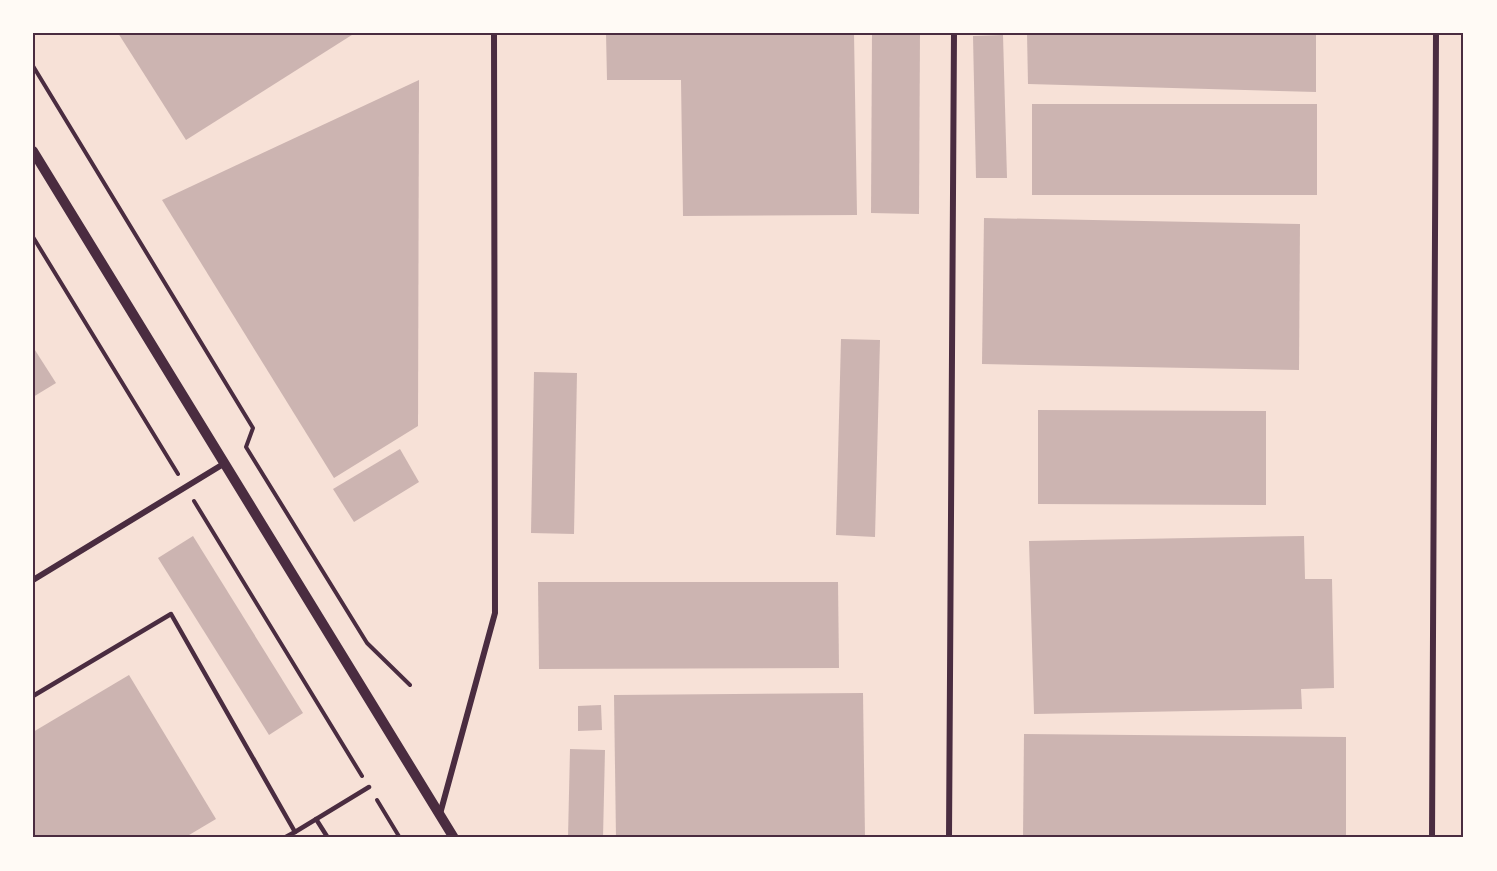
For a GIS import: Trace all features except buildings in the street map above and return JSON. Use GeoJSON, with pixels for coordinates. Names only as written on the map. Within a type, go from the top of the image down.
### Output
{"type":"FeatureCollection","features":[{"type":"Feature","properties":{"kind":"street"},"geometry":{"type":"LineString","coordinates":[[440,815],[495,613],[494,33]]}},
{"type":"Feature","properties":{"kind":"street"},"geometry":{"type":"LineString","coordinates":[[950,838],[954,33]]}},
{"type":"Feature","properties":{"kind":"street"},"geometry":{"type":"LineString","coordinates":[[1432,838],[1436,33]]}},
{"type":"Feature","properties":{"kind":"street"},"geometry":{"type":"LineString","coordinates":[[33,151],[454,838]]}},
{"type":"Feature","properties":{"kind":"street"},"geometry":{"type":"LineString","coordinates":[[33,580],[225,463]]}},
{"type":"Feature","properties":{"kind":"lane"},"geometry":{"type":"LineString","coordinates":[[33,696],[171,614],[295,832]]}},
{"type":"Feature","properties":{"kind":"lane"},"geometry":{"type":"LineString","coordinates":[[284,838],[369,787]]}},
{"type":"Feature","properties":{"kind":"lane"},"geometry":{"type":"LineString","coordinates":[[316,819],[328,838]]}},
{"type":"Feature","properties":{"kind":"path"},"geometry":{"type":"LineString","coordinates":[[33,66],[252,428],[246,447],[367,643],[410,685]]}},
{"type":"Feature","properties":{"kind":"path"},"geometry":{"type":"LineString","coordinates":[[33,237],[400,838]]}}]}
